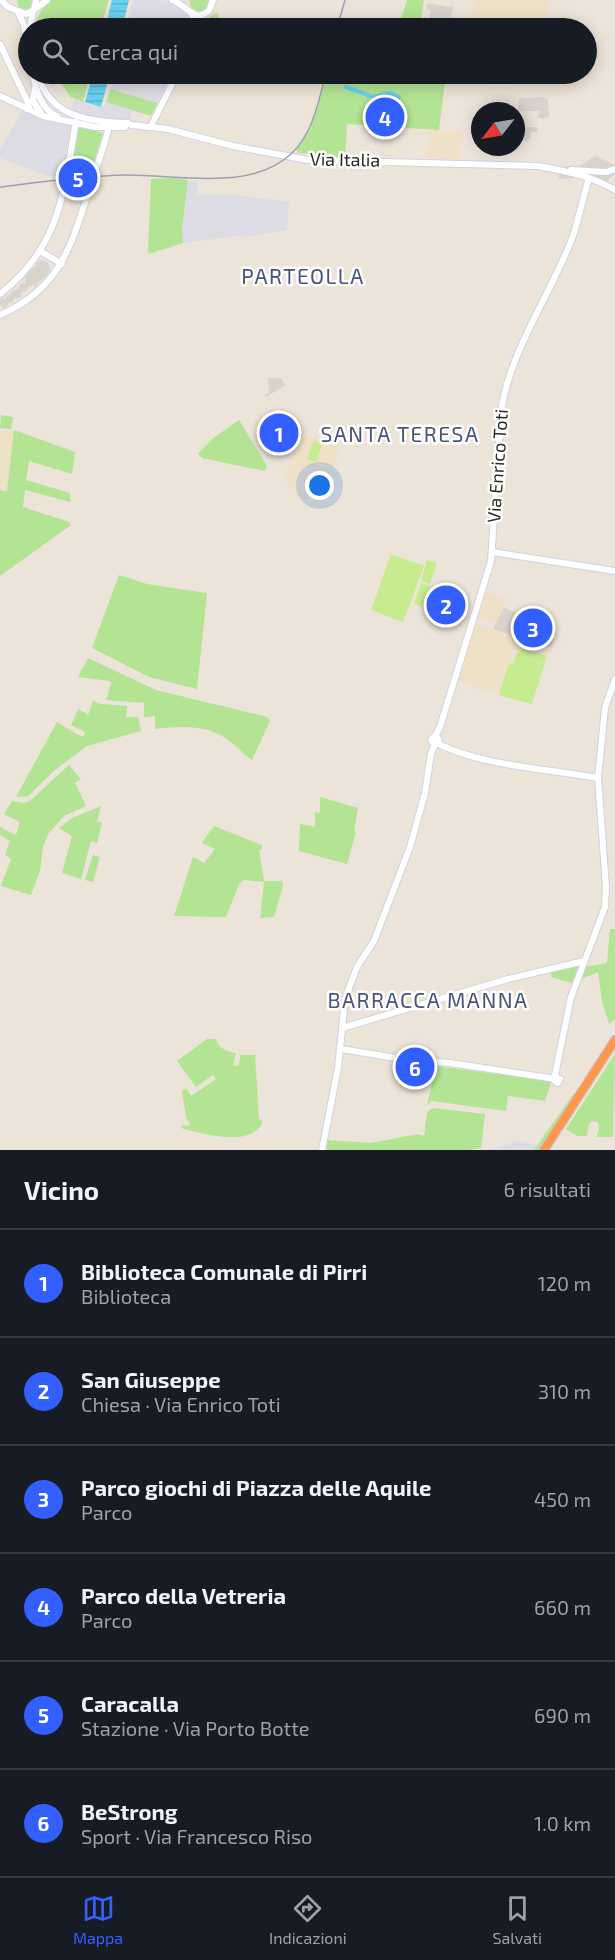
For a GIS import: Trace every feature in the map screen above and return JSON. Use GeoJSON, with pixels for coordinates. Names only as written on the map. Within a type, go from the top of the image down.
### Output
{"type":"FeatureCollection","features":[{"type":"Feature","properties":{"kind":"highway"},"geometry":{"type":"LineString","coordinates":[[549,1150],[615,1040]]}},
{"type":"Feature","properties":{"kind":"highway"},"geometry":{"type":"LineString","coordinates":[[544,1150],[615,1048]]}},
{"type":"Feature","properties":{"kind":"street"},"geometry":{"type":"LineString","coordinates":[[1,0],[8,7],[26,14],[47,0]]}},
{"type":"Feature","properties":{"kind":"street"},"geometry":{"type":"LineString","coordinates":[[14,0],[21,18]]}},
{"type":"Feature","properties":{"kind":"street"},"geometry":{"type":"LineString","coordinates":[[32,18],[36,0]]}},
{"type":"Feature","properties":{"kind":"street"},"geometry":{"type":"LineString","coordinates":[[174,0],[182,4],[194,18]]}},
{"type":"Feature","properties":{"kind":"street"},"geometry":{"type":"LineString","coordinates":[[187,0],[190,12],[196,15],[203,15],[209,11],[212,1]]}},
{"type":"Feature","properties":{"kind":"street"},"geometry":{"type":"LineString","coordinates":[[0,44],[27,105]]}},
{"type":"Feature","properties":{"kind":"street"},"geometry":{"type":"LineString","coordinates":[[35,84],[48,111],[57,117],[76,122]]}},
{"type":"Feature","properties":{"kind":"street","name":"Via Italia"},"geometry":{"type":"LineString","coordinates":[[42,84],[50,100],[59,108],[110,125]]}},
{"type":"Feature","properties":{"kind":"street"},"geometry":{"type":"LineString","coordinates":[[151,126],[172,84]]}},
{"type":"Feature","properties":{"kind":"street"},"geometry":{"type":"LineString","coordinates":[[27,105],[35,87]]}},
{"type":"Feature","properties":{"kind":"street"},"geometry":{"type":"LineString","coordinates":[[0,96],[27,105],[50,117],[76,122]]}},
{"type":"Feature","properties":{"kind":"street"},"geometry":{"type":"LineString","coordinates":[[0,294],[19,277],[40,251],[53,228],[62,202],[76,122]]}},
{"type":"Feature","properties":{"kind":"street","name":"Via Italia"},"geometry":{"type":"LineString","coordinates":[[76,122],[151,126],[188,133],[233,146],[308,160],[538,166],[562,170]]}},
{"type":"Feature","properties":{"kind":"street"},"geometry":{"type":"LineString","coordinates":[[0,315],[22,303],[51,279],[62,264],[76,232],[110,125]]}},
{"type":"Feature","properties":{"kind":"street"},"geometry":{"type":"LineString","coordinates":[[562,170],[606,172],[615,169]]}},
{"type":"Feature","properties":{"kind":"street"},"geometry":{"type":"LineString","coordinates":[[562,170],[603,183],[615,190]]}},
{"type":"Feature","properties":{"kind":"street"},"geometry":{"type":"LineString","coordinates":[[603,183],[606,172]]}},
{"type":"Feature","properties":{"kind":"street","name":"Via Enrico Toti"},"geometry":{"type":"LineString","coordinates":[[322,1150],[341,1049],[345,999],[363,956],[374,941],[414,833],[425,793],[431,753],[489,569],[504,395],[529,331],[572,237],[589,178]]}},
{"type":"Feature","properties":{"kind":"street"},"geometry":{"type":"LineString","coordinates":[[40,251],[62,264]]}},
{"type":"Feature","properties":{"kind":"street"},"geometry":{"type":"LineString","coordinates":[[492,552],[615,571]]}},
{"type":"Feature","properties":{"kind":"street"},"geometry":{"type":"LineString","coordinates":[[341,1049],[408,1060],[556,1078],[555,1072],[571,997],[601,920],[606,900],[598,778],[605,708],[615,679]]}},
{"type":"Feature","properties":{"kind":"street"},"geometry":{"type":"LineString","coordinates":[[437,739],[471,756],[502,764],[598,778]]}},
{"type":"Feature","properties":{"kind":"street"},"geometry":{"type":"LineString","coordinates":[[342,1028],[508,979],[584,961]]}},
{"type":"Feature","properties":{"kind":"shaded area"},"geometry":{"type":"Polygon","coordinates":[[[133,0],[161,0],[174,3],[187,12],[191,18],[128,18],[133,0]]]}},
{"type":"Feature","properties":{"kind":"shaded area"},"geometry":{"type":"Polygon","coordinates":[[[475,0],[550,0],[547,18],[472,18],[475,0]]]}},
{"type":"Feature","properties":{"kind":"shaded area"},"geometry":{"type":"Polygon","coordinates":[[[427,3],[453,6],[451,18],[429,18],[431,10],[427,9],[427,3]]]}},
{"type":"Feature","properties":{"kind":"shaded area"},"geometry":{"type":"Polygon","coordinates":[[[111,84],[167,85],[157,103],[110,89],[111,84]]]}},
{"type":"Feature","properties":{"kind":"shaded area"},"geometry":{"type":"Polygon","coordinates":[[[542,97],[548,100],[549,116],[543,119],[538,117],[539,111],[525,111],[525,102],[519,102],[519,98],[542,97]]]}},
{"type":"Feature","properties":{"kind":"shaded area"},"geometry":{"type":"Polygon","coordinates":[[[74,99],[104,108],[106,102],[132,110],[130,120],[100,119],[79,115],[71,110],[74,99]]]}},
{"type":"Feature","properties":{"kind":"shaded area"},"geometry":{"type":"Polygon","coordinates":[[[23,109],[71,124],[62,176],[51,177],[0,158],[0,150],[23,109]]]}},
{"type":"Feature","properties":{"kind":"shaded area"},"geometry":{"type":"Polygon","coordinates":[[[525,127],[537,127],[537,132],[531,132],[530,139],[525,141],[525,127]]]}},
{"type":"Feature","properties":{"kind":"shaded area"},"geometry":{"type":"Polygon","coordinates":[[[429,130],[462,132],[460,161],[427,157],[429,130]]]}},
{"type":"Feature","properties":{"kind":"shaded area"},"geometry":{"type":"Polygon","coordinates":[[[595,156],[615,165],[615,174],[609,178],[605,187],[590,180],[558,179],[560,167],[580,166],[595,156]]]}},
{"type":"Feature","properties":{"kind":"shaded area"},"geometry":{"type":"Polygon","coordinates":[[[198,181],[197,194],[235,195],[289,202],[287,230],[183,243],[182,228],[188,182],[198,181]]]}},
{"type":"Feature","properties":{"kind":"shaded area"},"geometry":{"type":"Polygon","coordinates":[[[41,260],[50,266],[49,277],[47,275],[36,284],[39,287],[36,289],[33,285],[28,287],[27,291],[22,292],[20,298],[15,298],[8,303],[6,308],[8,310],[5,311],[0,304],[0,299],[5,299],[14,290],[19,289],[20,284],[25,283],[26,279],[23,276],[41,260]]]}},
{"type":"Feature","properties":{"kind":"shaded area"},"geometry":{"type":"Polygon","coordinates":[[[268,378],[281,378],[286,385],[266,397],[265,394],[269,394],[268,378]]]}},
{"type":"Feature","properties":{"kind":"shaded area"},"geometry":{"type":"Polygon","coordinates":[[[0,430],[15,431],[8,490],[0,489],[0,430]]]}},
{"type":"Feature","properties":{"kind":"shaded area"},"geometry":{"type":"Polygon","coordinates":[[[298,432],[333,443],[337,442],[340,445],[322,499],[322,507],[304,503],[283,476],[297,450],[301,447],[302,442],[298,432]]]}},
{"type":"Feature","properties":{"kind":"shaded area"},"geometry":{"type":"Polygon","coordinates":[[[486,591],[505,600],[497,623],[478,617],[486,591]]]}},
{"type":"Feature","properties":{"kind":"shaded area"},"geometry":{"type":"Polygon","coordinates":[[[504,607],[518,614],[516,623],[521,626],[525,617],[534,622],[536,619],[542,621],[538,635],[554,638],[551,648],[493,629],[504,607]]]}},
{"type":"Feature","properties":{"kind":"shaded area"},"geometry":{"type":"Polygon","coordinates":[[[476,624],[517,637],[499,695],[459,681],[476,624]]]}},
{"type":"Feature","properties":{"kind":"shaded area"},"geometry":{"type":"Polygon","coordinates":[[[519,1141],[537,1145],[534,1150],[489,1150],[519,1141]]]}},
{"type":"Feature","properties":{"kind":"green space"},"geometry":{"type":"Polygon","coordinates":[[[17,0],[34,0],[31,9],[26,11],[19,9],[17,0]]]}},
{"type":"Feature","properties":{"kind":"green space"},"geometry":{"type":"Polygon","coordinates":[[[51,0],[109,0],[103,18],[38,18],[41,10],[51,0]]]}},
{"type":"Feature","properties":{"kind":"green space"},"geometry":{"type":"Polygon","coordinates":[[[190,0],[209,0],[207,9],[202,12],[193,10],[190,0]]]}},
{"type":"Feature","properties":{"kind":"green space"},"geometry":{"type":"Polygon","coordinates":[[[407,0],[424,0],[421,18],[401,18],[407,0]]]}},
{"type":"Feature","properties":{"kind":"green space"},"geometry":{"type":"Polygon","coordinates":[[[217,13],[219,18],[208,18],[217,13]]]}},
{"type":"Feature","properties":{"kind":"green space"},"geometry":{"type":"Polygon","coordinates":[[[61,84],[88,84],[83,102],[71,97],[61,84]]]}},
{"type":"Feature","properties":{"kind":"green space"},"geometry":{"type":"Polygon","coordinates":[[[325,84],[445,84],[439,130],[347,124],[345,157],[333,157],[332,160],[328,160],[327,156],[299,153],[296,150],[310,130],[325,84]]]}},
{"type":"Feature","properties":{"kind":"green space"},"geometry":{"type":"Polygon","coordinates":[[[110,89],[158,102],[151,116],[106,102],[110,89]]]}},
{"type":"Feature","properties":{"kind":"green space"},"geometry":{"type":"Polygon","coordinates":[[[78,127],[103,133],[90,174],[71,176],[78,127]]]}},
{"type":"Feature","properties":{"kind":"green space"},"geometry":{"type":"Polygon","coordinates":[[[151,179],[188,180],[182,228],[183,243],[148,254],[151,179]]]}},
{"type":"Feature","properties":{"kind":"green space"},"geometry":{"type":"Polygon","coordinates":[[[1,415],[13,417],[11,429],[0,428],[1,415]]]}},
{"type":"Feature","properties":{"kind":"green space"},"geometry":{"type":"Polygon","coordinates":[[[239,420],[267,466],[265,471],[202,458],[198,454],[212,439],[239,420]]]}},
{"type":"Feature","properties":{"kind":"green space"},"geometry":{"type":"Polygon","coordinates":[[[14,430],[75,452],[72,474],[29,461],[26,480],[70,493],[70,502],[25,490],[23,507],[69,522],[71,525],[0,576],[0,490],[7,491],[14,430]]]}},
{"type":"Feature","properties":{"kind":"green space"},"geometry":{"type":"Polygon","coordinates":[[[313,441],[322,444],[316,462],[307,459],[313,441]]]}},
{"type":"Feature","properties":{"kind":"green space"},"geometry":{"type":"Polygon","coordinates":[[[391,554],[424,566],[403,622],[371,610],[391,554]]]}},
{"type":"Feature","properties":{"kind":"green space"},"geometry":{"type":"Polygon","coordinates":[[[427,560],[437,563],[430,584],[421,581],[427,560]]]}},
{"type":"Feature","properties":{"kind":"green space"},"geometry":{"type":"Polygon","coordinates":[[[119,575],[147,584],[207,593],[197,689],[149,677],[92,648],[119,575]]]}},
{"type":"Feature","properties":{"kind":"green space"},"geometry":{"type":"Polygon","coordinates":[[[421,583],[430,586],[424,607],[414,604],[421,583]]]}},
{"type":"Feature","properties":{"kind":"green space"},"geometry":{"type":"Polygon","coordinates":[[[524,649],[547,656],[532,704],[499,695],[509,663],[513,664],[516,654],[524,649]]]}},
{"type":"Feature","properties":{"kind":"green space"},"geometry":{"type":"Polygon","coordinates":[[[88,658],[156,690],[267,717],[270,721],[252,760],[223,736],[214,732],[185,727],[155,729],[155,716],[144,717],[144,703],[106,700],[110,681],[78,677],[88,658]]]}},
{"type":"Feature","properties":{"kind":"green space"},"geometry":{"type":"Polygon","coordinates":[[[93,701],[101,704],[127,706],[126,717],[138,717],[141,731],[87,746],[56,769],[28,796],[16,797],[57,722],[80,736],[84,736],[85,732],[71,725],[78,709],[88,715],[93,701]]]}},
{"type":"Feature","properties":{"kind":"green space"},"geometry":{"type":"Polygon","coordinates":[[[69,765],[81,779],[75,783],[86,806],[64,816],[48,834],[43,847],[40,871],[31,895],[1,886],[11,859],[5,855],[10,841],[0,835],[0,827],[16,835],[20,822],[4,814],[12,801],[24,803],[30,801],[69,765]]]}},
{"type":"Feature","properties":{"kind":"green space"},"geometry":{"type":"Polygon","coordinates":[[[320,797],[358,808],[354,831],[356,832],[347,864],[299,851],[300,824],[315,827],[315,812],[320,813],[320,797]]]}},
{"type":"Feature","properties":{"kind":"green space"},"geometry":{"type":"Polygon","coordinates":[[[101,806],[97,821],[102,823],[97,843],[91,841],[81,879],[62,873],[72,836],[59,828],[72,818],[101,806]]]}},
{"type":"Feature","properties":{"kind":"green space"},"geometry":{"type":"Polygon","coordinates":[[[214,826],[262,845],[262,849],[259,850],[264,881],[282,881],[283,886],[274,917],[260,918],[264,882],[244,880],[239,884],[226,917],[174,916],[193,857],[204,863],[215,849],[202,843],[214,826]]]}},
{"type":"Feature","properties":{"kind":"green space"},"geometry":{"type":"Polygon","coordinates":[[[93,855],[100,857],[93,882],[85,880],[93,855]]]}},
{"type":"Feature","properties":{"kind":"green space"},"geometry":{"type":"Polygon","coordinates":[[[610,929],[615,929],[615,1019],[609,1024],[602,1001],[598,972],[579,980],[584,967],[607,963],[610,929]]]}},
{"type":"Feature","properties":{"kind":"green space"},"geometry":{"type":"Polygon","coordinates":[[[578,965],[572,983],[551,977],[552,971],[578,965]]]}},
{"type":"Feature","properties":{"kind":"green space"},"geometry":{"type":"Polygon","coordinates":[[[207,1039],[216,1039],[223,1049],[236,1053],[233,1065],[238,1066],[241,1055],[255,1055],[259,1119],[262,1120],[262,1124],[255,1131],[236,1137],[224,1137],[181,1128],[183,1125],[189,1126],[190,1123],[186,1118],[182,1091],[186,1088],[191,1096],[216,1079],[213,1075],[196,1087],[177,1061],[207,1039]]]}},
{"type":"Feature","properties":{"kind":"green space"},"geometry":{"type":"Polygon","coordinates":[[[615,1054],[613,1137],[597,1137],[598,1122],[592,1121],[589,1124],[587,1136],[577,1136],[566,1129],[615,1054]]]}},
{"type":"Feature","properties":{"kind":"green space"},"geometry":{"type":"Polygon","coordinates":[[[436,1066],[550,1081],[551,1083],[545,1101],[508,1096],[506,1111],[432,1101],[427,1105],[436,1066]]]}},
{"type":"Feature","properties":{"kind":"green space"},"geometry":{"type":"Polygon","coordinates":[[[574,1093],[577,1095],[541,1150],[534,1150],[574,1093]]]}},
{"type":"Feature","properties":{"kind":"green space"},"geometry":{"type":"Polygon","coordinates":[[[433,1108],[485,1114],[481,1148],[470,1150],[325,1150],[326,1140],[371,1143],[418,1134],[424,1136],[427,1112],[433,1108]]]}},
{"type":"Feature","properties":{"kind":"water"},"geometry":{"type":"Polygon","coordinates":[[[112,0],[129,0],[124,18],[108,18],[112,0]]]}},
{"type":"Feature","properties":{"kind":"water"},"geometry":{"type":"Polygon","coordinates":[[[90,84],[107,84],[101,107],[85,102],[90,84]]]}},
{"type":"Feature","properties":{"kind":"waterway"},"geometry":{"type":"LineString","coordinates":[[346,87],[373,97],[390,93],[399,97]]}},
{"type":"Feature","properties":{"kind":"tram line"},"geometry":{"type":"LineString","coordinates":[[340,18],[345,0]]}},
{"type":"Feature","properties":{"kind":"tram line"},"geometry":{"type":"LineString","coordinates":[[0,187],[124,175],[212,179],[255,173],[275,165],[299,145],[314,116],[323,84]]}},
{"type":"Feature","properties":{"kind":"place","name":"Parco della Vetreria"},"geometry":{"type":"Point","coordinates":[385,117]}},
{"type":"Feature","properties":{"kind":"place","name":"Caracalla"},"geometry":{"type":"Point","coordinates":[78,178]}},
{"type":"Feature","properties":{"kind":"place","name":"Biblioteca Comunale di Pirri"},"geometry":{"type":"Point","coordinates":[279,433]}},
{"type":"Feature","properties":{"kind":"place","name":"San Giuseppe"},"geometry":{"type":"Point","coordinates":[446,605]}},
{"type":"Feature","properties":{"kind":"place","name":"Parco giochi di Piazza delle Aquile"},"geometry":{"type":"Point","coordinates":[533,628]}},
{"type":"Feature","properties":{"kind":"place","name":"BeStrong"},"geometry":{"type":"Point","coordinates":[415,1067]}},
{"type":"Feature","properties":{"kind":"district","name":"PARTEOLLA"},"geometry":{"type":"Point","coordinates":[303,277]}},
{"type":"Feature","properties":{"kind":"district","name":"SANTA TERESA"},"geometry":{"type":"Point","coordinates":[400,435]}},
{"type":"Feature","properties":{"kind":"district","name":"BARRACCA MANNA"},"geometry":{"type":"Point","coordinates":[428,1001]}}]}
